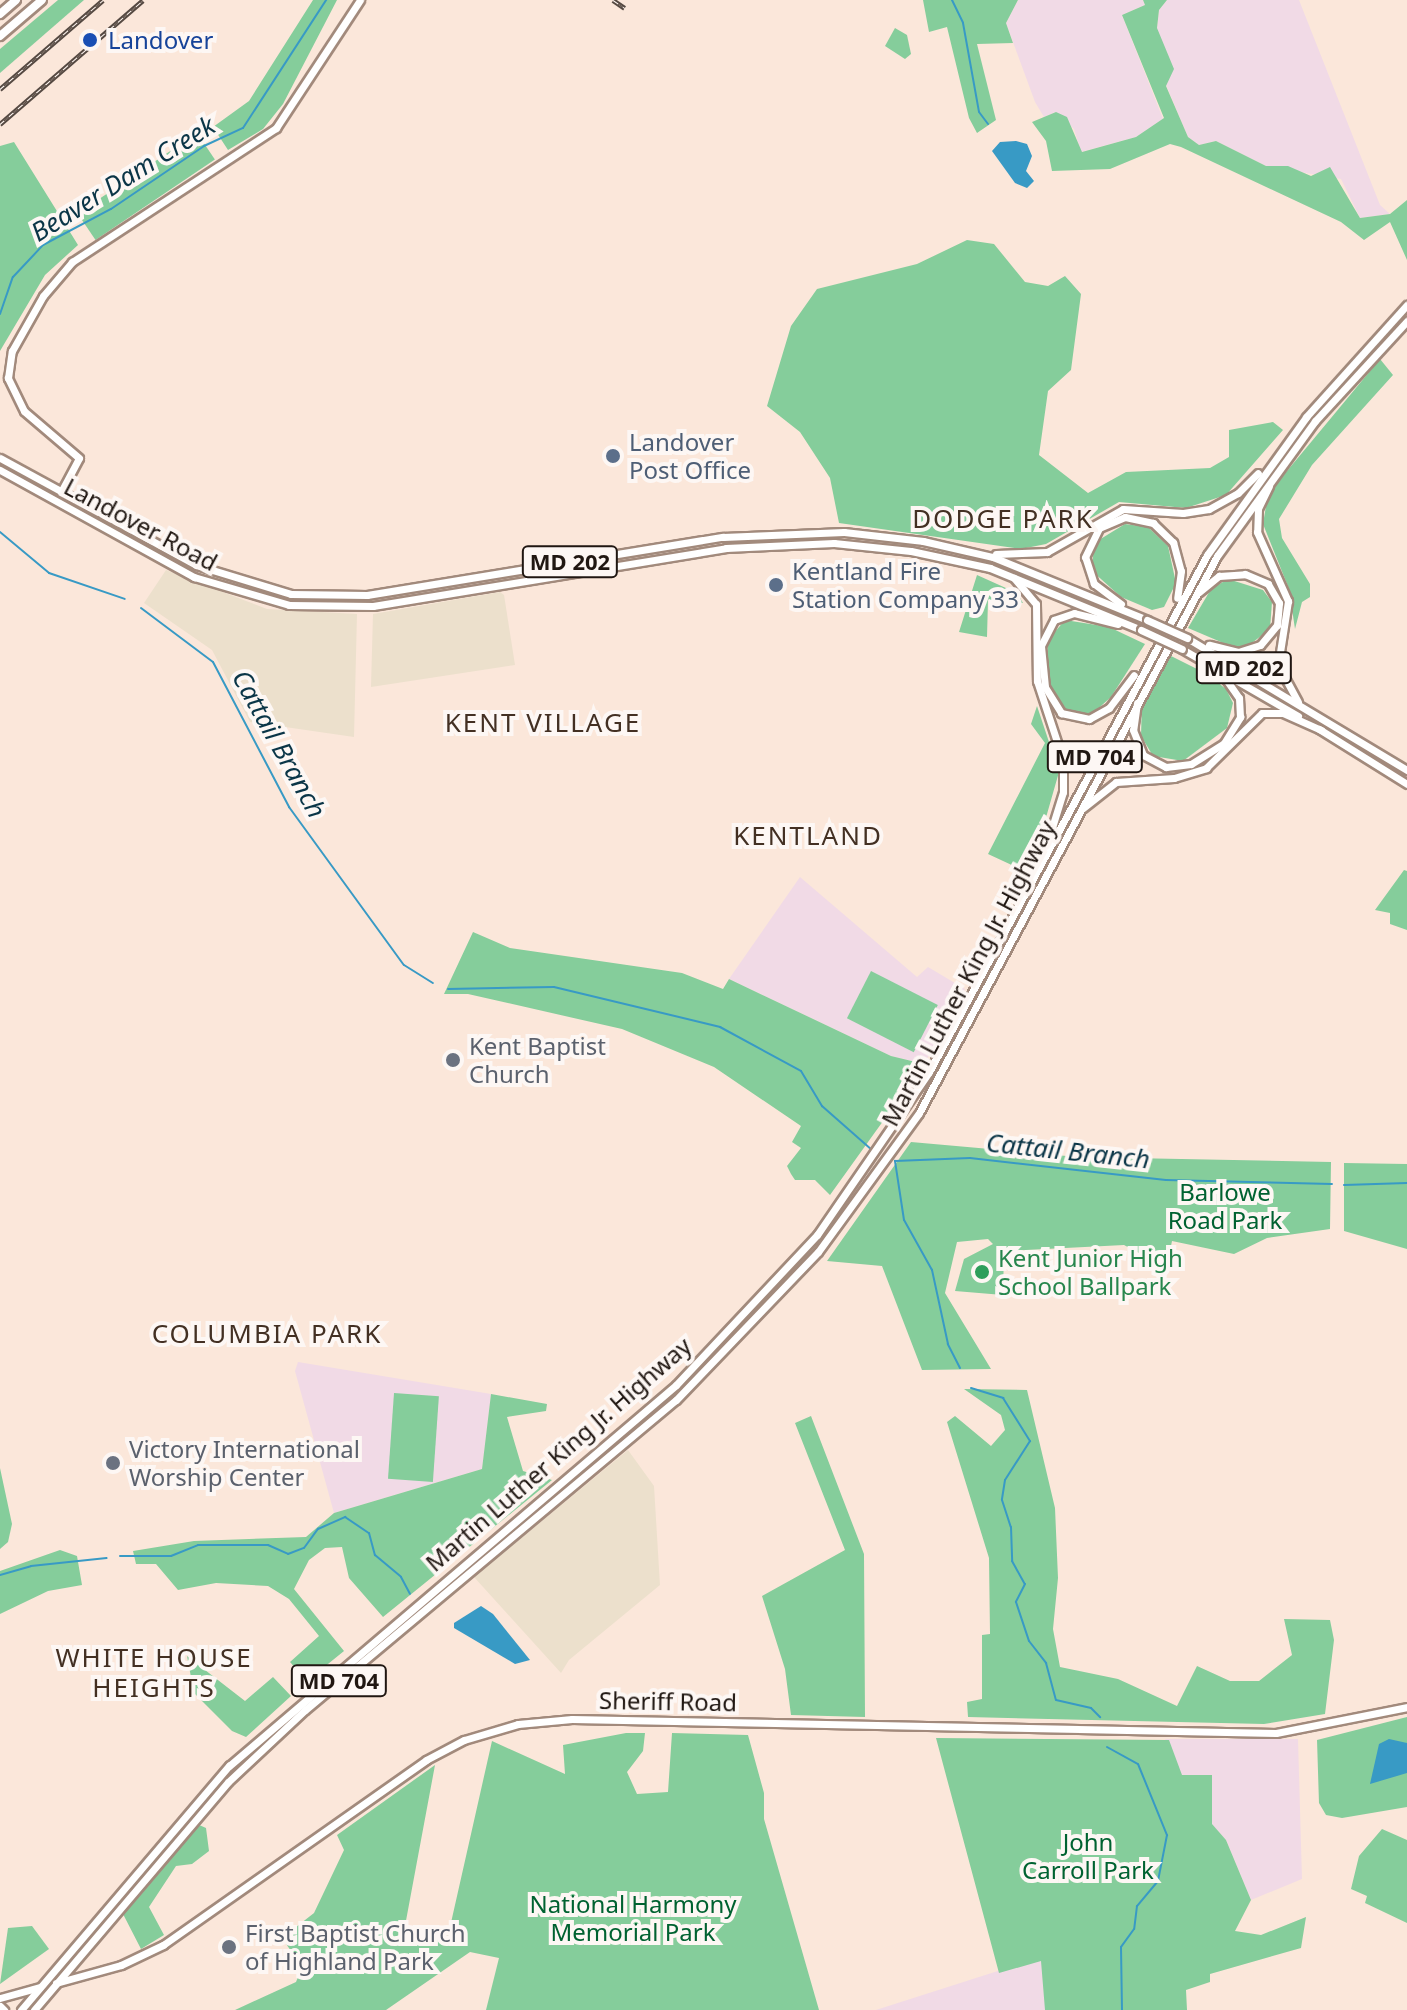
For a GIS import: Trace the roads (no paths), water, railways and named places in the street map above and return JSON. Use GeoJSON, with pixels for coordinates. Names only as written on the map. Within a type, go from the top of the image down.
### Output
{"type":"FeatureCollection","features":[{"type":"Feature","properties":{"kind":"highway"},"geometry":{"type":"LineString","coordinates":[[0,14],[16,0]]}},
{"type":"Feature","properties":{"kind":"highway"},"geometry":{"type":"LineString","coordinates":[[0,36],[42,0]]}},
{"type":"Feature","properties":{"kind":"main road"},"geometry":{"type":"LineString","coordinates":[[56,501],[79,458],[14,399],[8,378],[11,355],[56,277],[276,128],[360,0]]}},
{"type":"Feature","properties":{"kind":"main road","name":"Martin Luther King Jr. Highway"},"geometry":{"type":"LineString","coordinates":[[21,2010],[175,1823],[261,1735],[676,1385],[782,1276],[856,1183],[917,1091],[1172,612],[1274,458],[1407,305]]}},
{"type":"Feature","properties":{"kind":"main road","name":"Martin Luther King Jr. Highway"},"geometry":{"type":"LineString","coordinates":[[34,2010],[175,1838],[257,1754],[676,1400],[800,1274],[919,1113],[1183,612],[1283,463],[1407,321]]}},
{"type":"Feature","properties":{"kind":"main road","name":"Landover Road"},"geometry":{"type":"LineString","coordinates":[[0,458],[213,573],[265,589],[318,596],[367,595],[747,534],[863,533],[971,551],[1040,573],[1187,638],[1407,770]]}},
{"type":"Feature","properties":{"kind":"main road"},"geometry":{"type":"LineString","coordinates":[[971,551],[1040,554],[1123,509],[1183,513],[1209,509],[1238,493],[1274,458]]}},
{"type":"Feature","properties":{"kind":"main road"},"geometry":{"type":"LineString","coordinates":[[1283,463],[1260,505],[1256,527],[1262,554],[1288,601],[1278,665],[1298,702]]}},
{"type":"Feature","properties":{"kind":"main road","name":"Landover Road"},"geometry":{"type":"LineString","coordinates":[[0,470],[212,585],[272,602],[316,607],[385,604],[742,546],[862,545],[939,555],[1009,574],[1182,649],[1214,665],[1407,784]]}},
{"type":"Feature","properties":{"kind":"main road"},"geometry":{"type":"LineString","coordinates":[[1147,620],[1102,592],[1088,574],[1090,540],[1115,519],[1149,521],[1173,542],[1182,577],[1172,612]]}},
{"type":"Feature","properties":{"kind":"main road"},"geometry":{"type":"LineString","coordinates":[[862,545],[863,533]]}},
{"type":"Feature","properties":{"kind":"main road"},"geometry":{"type":"LineString","coordinates":[[1183,612],[1210,581],[1234,573],[1264,581],[1279,603],[1276,629],[1251,649],[1228,651],[1187,638]]}},
{"type":"Feature","properties":{"kind":"main road"},"geometry":{"type":"LineString","coordinates":[[1009,574],[1036,604],[1036,673],[1064,766],[1061,800],[1039,864]]}},
{"type":"Feature","properties":{"kind":"main road"},"geometry":{"type":"LineString","coordinates":[[1141,630],[1079,614],[1054,620],[1044,635],[1040,658],[1050,700],[1069,717],[1096,717],[1115,701],[1152,650]]}},
{"type":"Feature","properties":{"kind":"main road"},"geometry":{"type":"LineString","coordinates":[[1144,683],[1133,718],[1138,746],[1156,764],[1185,766],[1217,749],[1240,717],[1235,688],[1214,665]]}},
{"type":"Feature","properties":{"kind":"main road"},"geometry":{"type":"LineString","coordinates":[[1058,851],[1101,789],[1125,780],[1174,778],[1201,770],[1224,754],[1258,714],[1279,712],[1321,730]]}},
{"type":"Feature","properties":{"kind":"main road","name":"Sheriff Road"},"geometry":{"type":"LineString","coordinates":[[0,1998],[90,1974],[163,1945],[433,1756],[464,1740],[518,1724],[572,1719],[1276,1733],[1407,1707]]}},
{"type":"Feature","properties":{"kind":"main road"},"geometry":{"type":"LineString","coordinates":[[78,1957],[80,1969],[90,1974]]}},
{"type":"Feature","properties":{"kind":"main road"},"geometry":{"type":"LineString","coordinates":[[0,2006],[4,2010]]}},
{"type":"Feature","properties":{"kind":"water"},"geometry":{"type":"Polygon","coordinates":[[[1000,142],[1027,144],[1032,156],[1026,171],[1034,181],[1027,188],[1015,183],[992,151],[1000,142]]]}},
{"type":"Feature","properties":{"kind":"water"},"geometry":{"type":"Polygon","coordinates":[[[481,1606],[493,1614],[530,1660],[515,1664],[454,1628],[454,1623],[481,1606]]]}},
{"type":"Feature","properties":{"kind":"water"},"geometry":{"type":"Polygon","coordinates":[[[1389,1739],[1407,1743],[1407,1773],[1370,1784],[1379,1744],[1389,1739]]]}},
{"type":"Feature","properties":{"kind":"waterway","name":"Beaver Dam Creek"},"geometry":{"type":"LineString","coordinates":[[0,314],[13,277],[43,245],[111,209],[204,146],[243,128],[326,0]]}},
{"type":"Feature","properties":{"kind":"waterway"},"geometry":{"type":"LineString","coordinates":[[952,0],[963,23],[979,112],[988,124]]}},
{"type":"Feature","properties":{"kind":"waterway","name":"Cattail Branch"},"geometry":{"type":"LineString","coordinates":[[0,532],[49,573],[125,599]]}},
{"type":"Feature","properties":{"kind":"waterway","name":"Cattail Branch"},"geometry":{"type":"LineString","coordinates":[[141,608],[213,662],[289,807],[404,965],[433,983]]}},
{"type":"Feature","properties":{"kind":"waterway","name":"Cattail Branch"},"geometry":{"type":"LineString","coordinates":[[448,989],[554,987],[720,1027],[801,1071],[822,1106],[871,1149]]}},
{"type":"Feature","properties":{"kind":"waterway","name":"Cattail Branch"},"geometry":{"type":"LineString","coordinates":[[960,1368],[948,1344],[932,1270],[904,1220],[895,1161],[970,1158],[1166,1180],[1332,1184]]}},
{"type":"Feature","properties":{"kind":"waterway","name":"Cattail Branch"},"geometry":{"type":"LineString","coordinates":[[1344,1185],[1407,1183]]}},
{"type":"Feature","properties":{"kind":"waterway"},"geometry":{"type":"LineString","coordinates":[[971,1388],[1003,1398],[1030,1441],[1005,1480],[1002,1500],[1011,1527],[1012,1561],[1025,1584],[1016,1602],[1029,1641],[1046,1663],[1056,1700],[1091,1708],[1100,1717]]}},
{"type":"Feature","properties":{"kind":"waterway"},"geometry":{"type":"LineString","coordinates":[[120,1556],[171,1556],[198,1545],[268,1545],[288,1554],[304,1548],[318,1529],[345,1517],[369,1533],[375,1555],[401,1577],[410,1594]]}},
{"type":"Feature","properties":{"kind":"waterway"},"geometry":{"type":"LineString","coordinates":[[0,1575],[31,1566],[107,1558]]}},
{"type":"Feature","properties":{"kind":"waterway"},"geometry":{"type":"LineString","coordinates":[[1107,1747],[1138,1764],[1167,1835],[1158,1881],[1137,1906],[1134,1929],[1121,1947],[1122,2010]]}},
{"type":"Feature","properties":{"kind":"railway"},"geometry":{"type":"LineString","coordinates":[[0,89],[103,0]]}},
{"type":"Feature","properties":{"kind":"railway"},"geometry":{"type":"LineString","coordinates":[[0,124],[143,0]]}},
{"type":"Feature","properties":{"kind":"railway"},"geometry":{"type":"LineString","coordinates":[[613,0],[625,8]]}},
{"type":"Feature","properties":{"kind":"place","name":"Landover"},"geometry":{"type":"Point","coordinates":[90,40]}},
{"type":"Feature","properties":{"kind":"place","name":"Landover Post Office"},"geometry":{"type":"Point","coordinates":[613,456]}},
{"type":"Feature","properties":{"kind":"place","name":"Kentland Fire Station Company 33"},"geometry":{"type":"Point","coordinates":[776,585]}},
{"type":"Feature","properties":{"kind":"place","name":"Kent Baptist Church"},"geometry":{"type":"Point","coordinates":[453,1060]}},
{"type":"Feature","properties":{"kind":"place","name":"Kent Junior High School Ballpark"},"geometry":{"type":"Point","coordinates":[982,1272]}},
{"type":"Feature","properties":{"kind":"place","name":"Victory International Worship Center"},"geometry":{"type":"Point","coordinates":[113,1463]}},
{"type":"Feature","properties":{"kind":"place","name":"First Baptist Church of Highland Park"},"geometry":{"type":"Point","coordinates":[229,1947]}},
{"type":"Feature","properties":{"kind":"district","name":"DODGE PARK"},"geometry":{"type":"Point","coordinates":[1003,519]}},
{"type":"Feature","properties":{"kind":"district","name":"KENT VILLAGE"},"geometry":{"type":"Point","coordinates":[543,723]}},
{"type":"Feature","properties":{"kind":"district","name":"KENTLAND"},"geometry":{"type":"Point","coordinates":[808,836]}},
{"type":"Feature","properties":{"kind":"district","name":"COLUMBIA PARK"},"geometry":{"type":"Point","coordinates":[267,1334]}},
{"type":"Feature","properties":{"kind":"district","name":"WHITE HOUSE HEIGHTS"},"geometry":{"type":"Point","coordinates":[154,1673]}},
{"type":"Feature","properties":{"kind":"park label","name":"Barlowe Road Park"},"geometry":{"type":"Point","coordinates":[1225,1206]}},
{"type":"Feature","properties":{"kind":"park label","name":"John Carroll Park"},"geometry":{"type":"Point","coordinates":[1088,1856]}},
{"type":"Feature","properties":{"kind":"park label","name":"National Harmony Memorial Park"},"geometry":{"type":"Point","coordinates":[633,1918]}}]}
